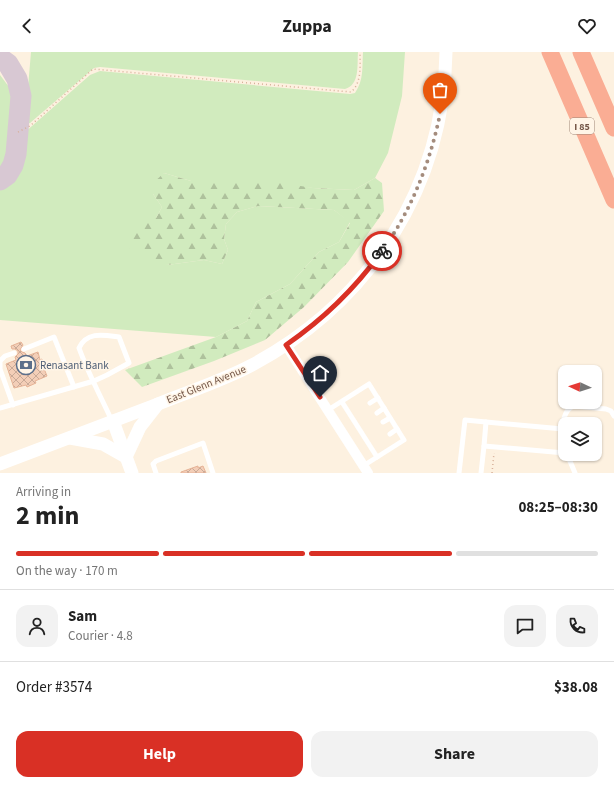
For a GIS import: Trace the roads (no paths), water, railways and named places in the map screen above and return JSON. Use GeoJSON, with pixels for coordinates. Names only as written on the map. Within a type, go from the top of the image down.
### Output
{"type":"FeatureCollection","features":[{"type":"Feature","properties":{"kind":"highway","name":"I 85"},"geometry":{"type":"LineString","coordinates":[[550,52],[614,200]]}},
{"type":"Feature","properties":{"kind":"highway","name":"I 85"},"geometry":{"type":"LineString","coordinates":[[581,52],[614,128]]}},
{"type":"Feature","properties":{"kind":"main road","name":"East Glenn Avenue"},"geometry":{"type":"LineString","coordinates":[[0,464],[194,391],[235,374],[286,345],[321,320],[353,288],[384,248],[404,215],[420,180],[433,144],[442,104],[446,52]]}},
{"type":"Feature","properties":{"kind":"main road"},"geometry":{"type":"LineString","coordinates":[[126,457],[140,427],[159,403]]}},
{"type":"Feature","properties":{"kind":"main road"},"geometry":{"type":"LineString","coordinates":[[113,421],[132,473]]}},
{"type":"Feature","properties":{"kind":"main road"},"geometry":{"type":"LineString","coordinates":[[68,438],[103,444],[126,457]]}},
{"type":"Feature","properties":{"kind":"street"},"geometry":{"type":"LineString","coordinates":[[286,345],[366,469]]}},
{"type":"Feature","properties":{"kind":"lane"},"geometry":{"type":"LineString","coordinates":[[0,408],[94,381],[129,363],[119,337],[92,335],[82,342],[79,348],[83,360],[94,381],[113,421]]}},
{"type":"Feature","properties":{"kind":"lane"},"geometry":{"type":"LineString","coordinates":[[24,349],[54,337],[74,387]]}},
{"type":"Feature","properties":{"kind":"lane"},"geometry":{"type":"LineString","coordinates":[[13,405],[0,369],[0,361],[5,356],[14,353]]}},
{"type":"Feature","properties":{"kind":"lane"},"geometry":{"type":"LineString","coordinates":[[328,410],[369,384],[404,440],[377,457],[366,469]]}},
{"type":"Feature","properties":{"kind":"lane"},"geometry":{"type":"LineString","coordinates":[[370,403],[378,398]]}},
{"type":"Feature","properties":{"kind":"lane"},"geometry":{"type":"LineString","coordinates":[[342,402],[353,414],[373,445],[377,457]]}},
{"type":"Feature","properties":{"kind":"lane"},"geometry":{"type":"LineString","coordinates":[[565,417],[566,411],[574,406],[606,409],[611,411],[614,416]]}},
{"type":"Feature","properties":{"kind":"lane"},"geometry":{"type":"LineString","coordinates":[[377,413],[384,408]]}},
{"type":"Feature","properties":{"kind":"lane"},"geometry":{"type":"LineString","coordinates":[[383,422],[390,418]]}},
{"type":"Feature","properties":{"kind":"lane"},"geometry":{"type":"LineString","coordinates":[[459,473],[465,420],[558,429]]}},
{"type":"Feature","properties":{"kind":"lane"},"geometry":{"type":"LineString","coordinates":[[481,473],[486,422]]}},
{"type":"Feature","properties":{"kind":"lane"},"geometry":{"type":"LineString","coordinates":[[390,434],[397,429]]}},
{"type":"Feature","properties":{"kind":"lane"},"geometry":{"type":"LineString","coordinates":[[156,473],[154,464],[156,461],[203,443],[213,473]]}},
{"type":"Feature","properties":{"kind":"lane"},"geometry":{"type":"LineString","coordinates":[[484,446],[558,451]]}},
{"type":"Feature","properties":{"kind":"lane"},"geometry":{"type":"LineString","coordinates":[[570,461],[575,473]]}},
{"type":"Feature","properties":{"kind":"place","name":"Renasant Bank"},"geometry":{"type":"Point","coordinates":[26,365]}}]}
